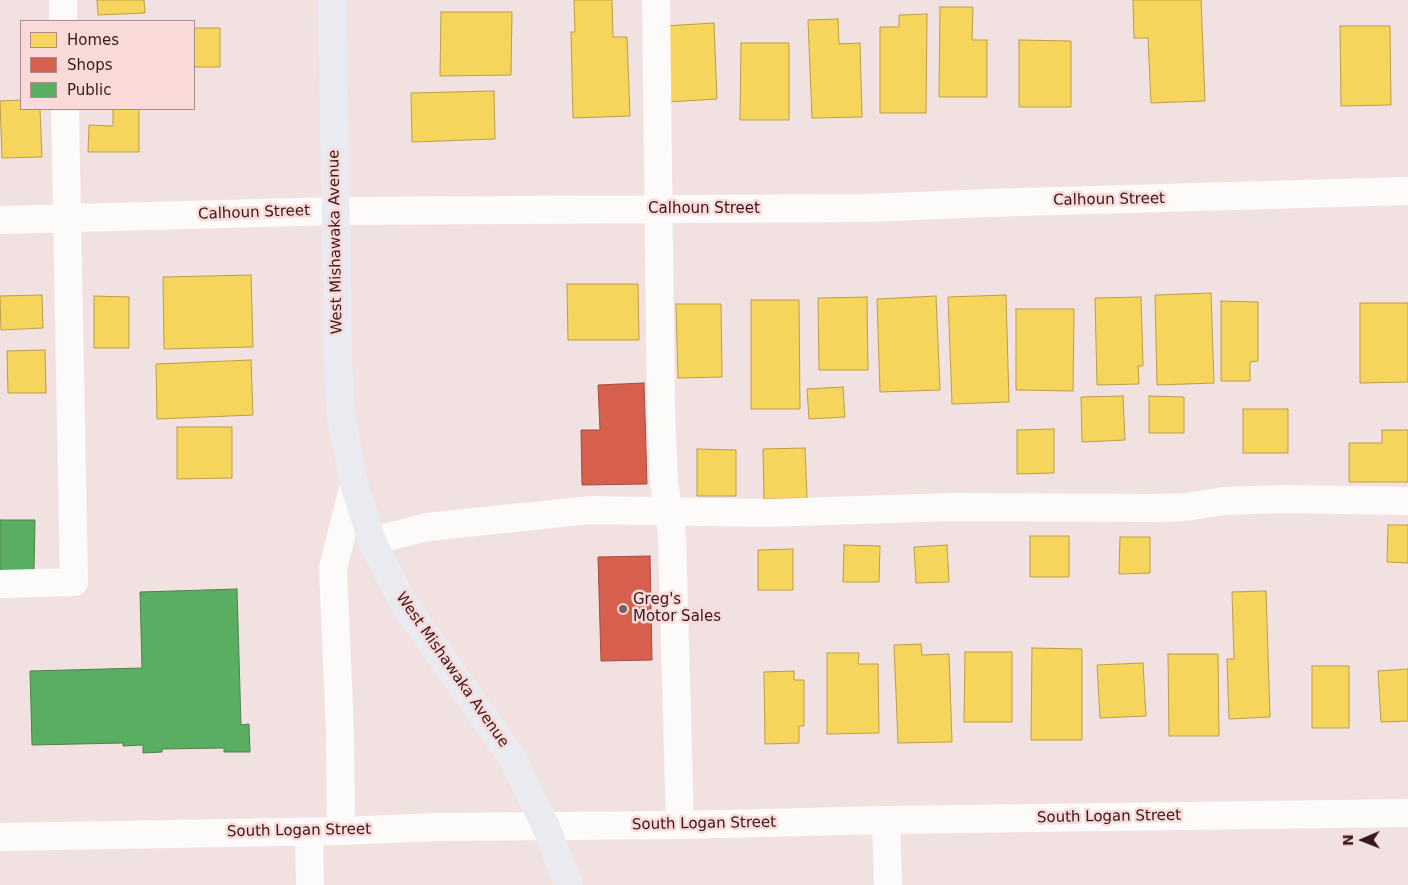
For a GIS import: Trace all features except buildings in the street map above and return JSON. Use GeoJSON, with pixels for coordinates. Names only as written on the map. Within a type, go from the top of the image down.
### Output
{"type":"FeatureCollection","features":[{"type":"Feature","properties":{"kind":"main road","name":"West Mishawaka Avenue"},"geometry":{"type":"LineString","coordinates":[[332,0],[338,357],[341,417],[354,484],[372,541],[404,604],[514,759],[546,827],[569,885]]}},
{"type":"Feature","properties":{"kind":"street"},"geometry":{"type":"LineString","coordinates":[[63,0],[64,20]]}},
{"type":"Feature","properties":{"kind":"street"},"geometry":{"type":"LineString","coordinates":[[656,0],[661,412],[664,482],[672,535],[680,825]]}},
{"type":"Feature","properties":{"kind":"street"},"geometry":{"type":"LineString","coordinates":[[0,584],[74,582],[65,110]]}},
{"type":"Feature","properties":{"kind":"street","name":"Calhoun Street"},"geometry":{"type":"LineString","coordinates":[[0,220],[335,211],[869,208],[1408,191]]}},
{"type":"Feature","properties":{"kind":"street","name":"West Mishawaka Avenue"},"geometry":{"type":"LineString","coordinates":[[341,831],[340,732],[333,568],[354,484]]}},
{"type":"Feature","properties":{"kind":"street"},"geometry":{"type":"LineString","coordinates":[[372,541],[427,527],[591,510],[766,513],[951,507],[1157,508],[1224,501],[1285,499],[1408,501]]}},
{"type":"Feature","properties":{"kind":"street","name":"South Logan Street"},"geometry":{"type":"LineString","coordinates":[[0,837],[308,832],[438,826],[546,827],[1408,813]]}},
{"type":"Feature","properties":{"kind":"street"},"geometry":{"type":"LineString","coordinates":[[886,820],[888,885]]}},
{"type":"Feature","properties":{"kind":"street"},"geometry":{"type":"LineString","coordinates":[[308,832],[310,885]]}},
{"type":"Feature","properties":{"kind":"place","name":"Greg's Motor Sales"},"geometry":{"type":"Point","coordinates":[623,609]}}]}
